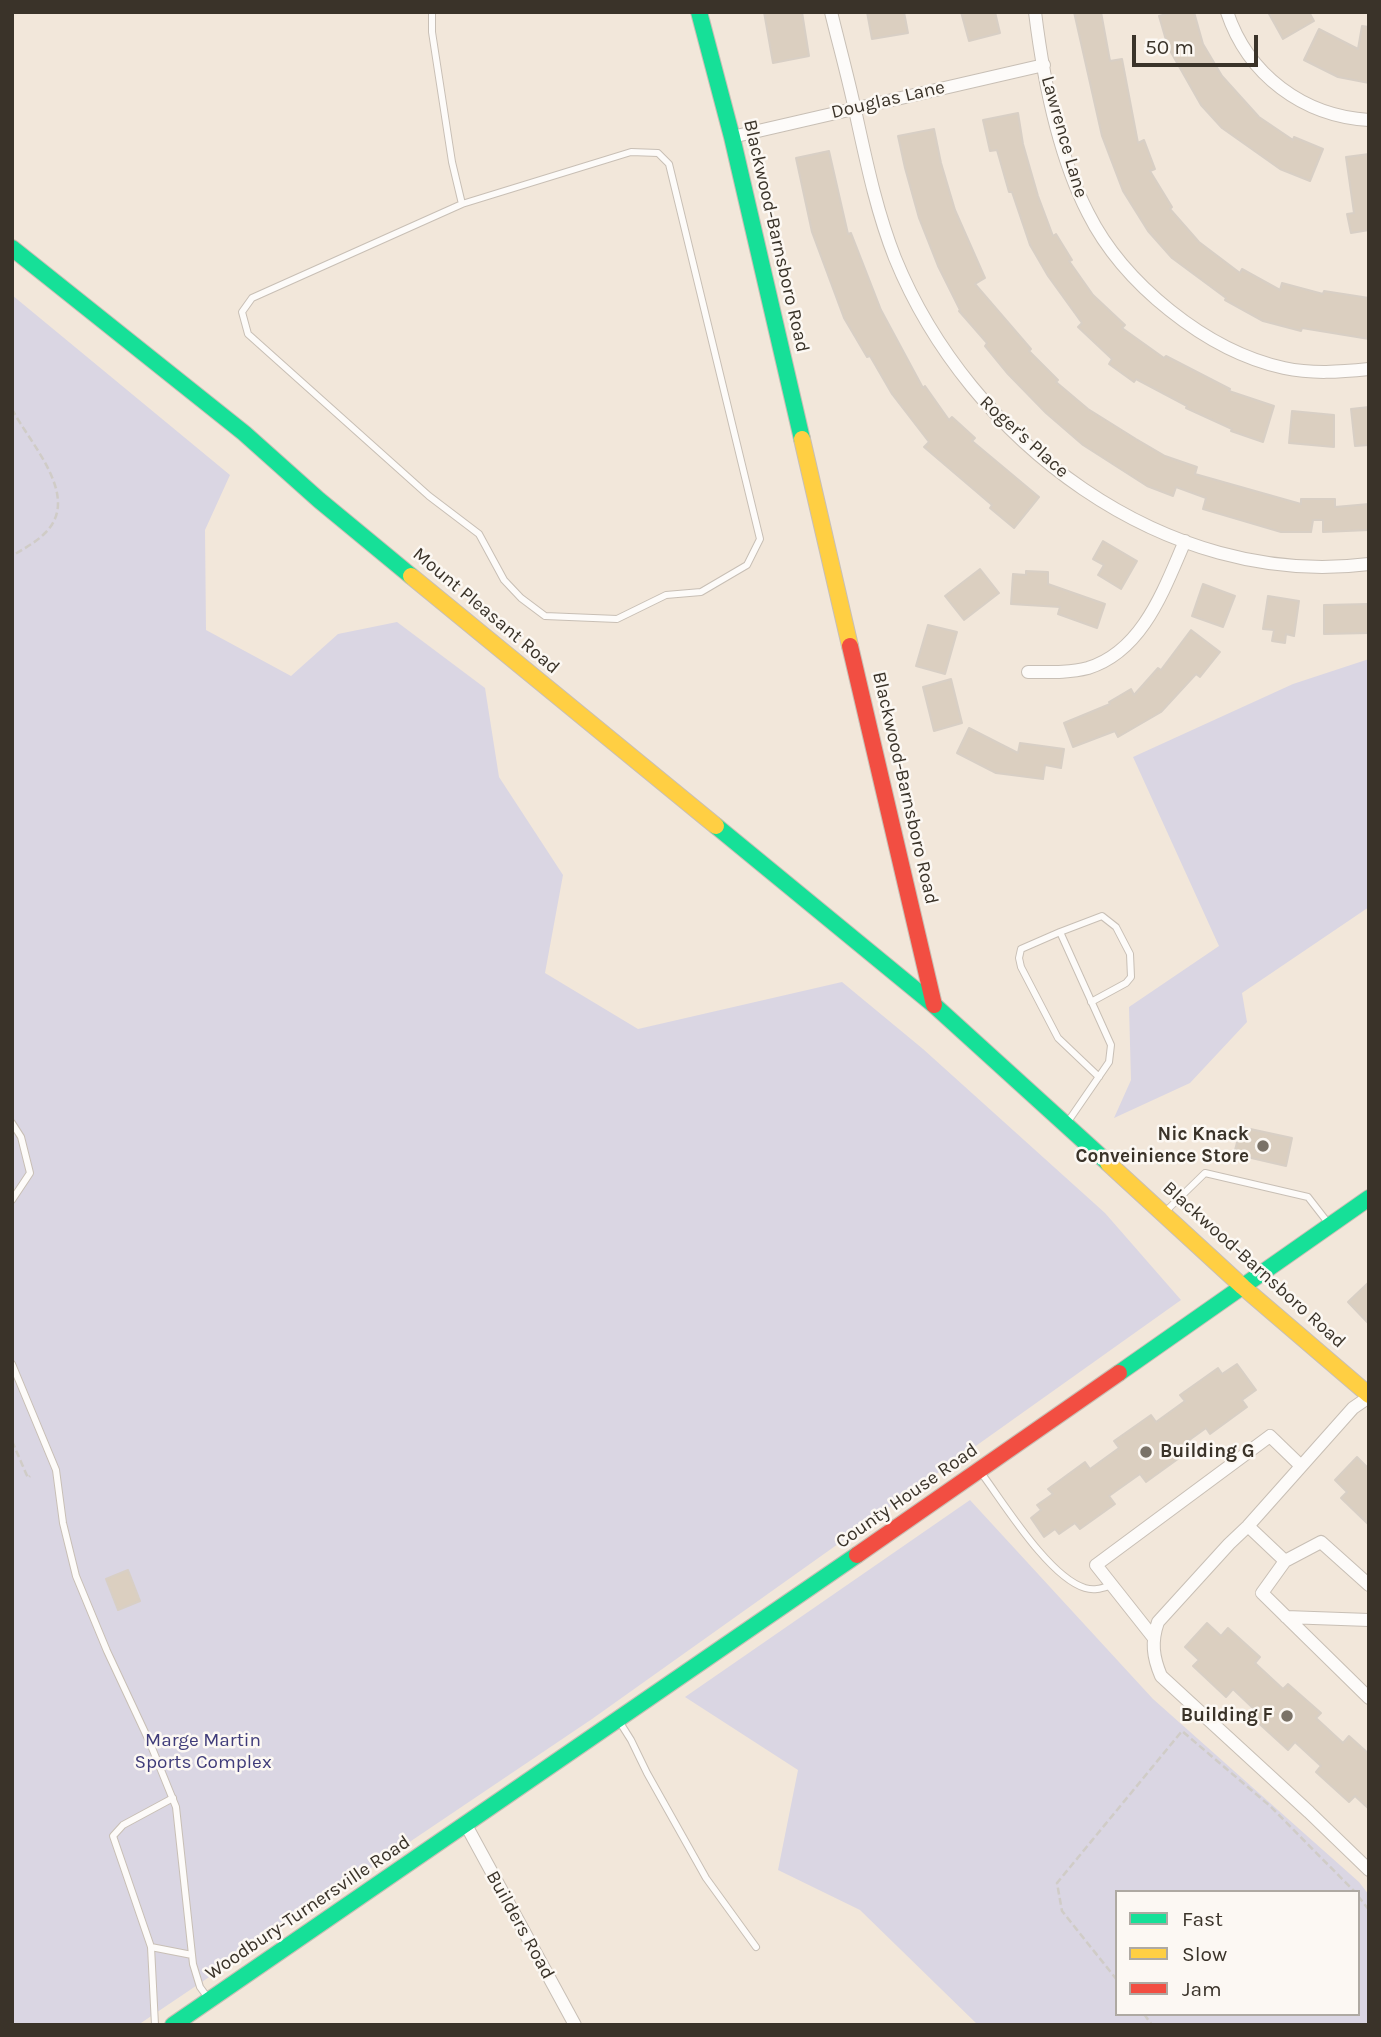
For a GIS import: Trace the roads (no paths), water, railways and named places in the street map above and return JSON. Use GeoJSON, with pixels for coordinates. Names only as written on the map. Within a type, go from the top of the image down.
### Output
{"type":"FeatureCollection","features":[{"type":"Feature","properties":{"kind":"main road","name":"Blackwood-Barnsboro Road"},"geometry":{"type":"LineString","coordinates":[[699,12],[732,137],[934,1005],[1243,1287],[1369,1396]]}},
{"type":"Feature","properties":{"kind":"main road","name":"Mount Pleasant Road"},"geometry":{"type":"LineString","coordinates":[[12,248],[244,433],[319,500],[450,609],[934,1005]]}},
{"type":"Feature","properties":{"kind":"main road","name":"County House Road"},"geometry":{"type":"LineString","coordinates":[[466,1825],[980,1471],[1369,1198]]}},
{"type":"Feature","properties":{"kind":"main road","name":"Woodbury-Turnersville Road"},"geometry":{"type":"LineString","coordinates":[[173,2025],[466,1825]]}},
{"type":"Feature","properties":{"kind":"street","name":"Roger's Place"},"geometry":{"type":"LineString","coordinates":[[831,12],[880,218],[895,258],[934,336],[997,417],[1060,473],[1111,506],[1185,541],[1217,552],[1272,564],[1313,567],[1369,564]]}},
{"type":"Feature","properties":{"kind":"street","name":"Lawrence Lane"},"geometry":{"type":"LineString","coordinates":[[1035,12],[1044,65],[1068,162],[1087,211],[1112,249],[1154,297],[1167,309],[1216,341],[1251,358],[1301,370],[1342,372],[1369,369]]}},
{"type":"Feature","properties":{"kind":"street"},"geometry":{"type":"LineString","coordinates":[[1227,12],[1244,49],[1280,88],[1303,103],[1335,116],[1369,120]]}},
{"type":"Feature","properties":{"kind":"street","name":"Douglas Lane"},"geometry":{"type":"LineString","coordinates":[[732,137],[1044,65]]}},
{"type":"Feature","properties":{"kind":"street"},"geometry":{"type":"LineString","coordinates":[[1028,672],[1064,672],[1086,668],[1101,663],[1117,652],[1155,608],[1185,541]]}},
{"type":"Feature","properties":{"kind":"street"},"geometry":{"type":"LineString","coordinates":[[1369,1396],[1353,1408],[1158,1622],[1153,1637],[1153,1653],[1161,1676],[1369,1870]]}},
{"type":"Feature","properties":{"kind":"street"},"geometry":{"type":"LineString","coordinates":[[1153,1637],[1096,1565],[1270,1436],[1300,1465]]}},
{"type":"Feature","properties":{"kind":"street"},"geometry":{"type":"LineString","coordinates":[[1248,1526],[1285,1561]]}},
{"type":"Feature","properties":{"kind":"street"},"geometry":{"type":"LineString","coordinates":[[1369,1585],[1321,1542],[1285,1561],[1262,1593],[1369,1698]]}},
{"type":"Feature","properties":{"kind":"street"},"geometry":{"type":"LineString","coordinates":[[1286,1617],[1369,1620]]}},
{"type":"Feature","properties":{"kind":"street","name":"Builders Road"},"geometry":{"type":"LineString","coordinates":[[466,1825],[575,2025]]}},
{"type":"Feature","properties":{"kind":"lane"},"geometry":{"type":"LineString","coordinates":[[432,12],[432,32],[452,162],[462,204]]}},
{"type":"Feature","properties":{"kind":"lane"},"geometry":{"type":"LineString","coordinates":[[631,152],[657,153],[669,164],[760,539],[747,565],[701,592],[666,594],[617,620],[545,616],[521,598],[504,580],[479,534],[429,496],[248,334],[242,312],[251,298],[462,204],[631,152]]}},
{"type":"Feature","properties":{"kind":"lane"},"geometry":{"type":"LineString","coordinates":[[1091,1002],[1126,983],[1131,977],[1130,954],[1116,927],[1102,916],[1021,949],[1021,967],[1058,1038],[1099,1077]]}},
{"type":"Feature","properties":{"kind":"lane"},"geometry":{"type":"LineString","coordinates":[[1059,932],[1111,1045],[1110,1062],[1066,1124]]}},
{"type":"Feature","properties":{"kind":"lane"},"geometry":{"type":"LineString","coordinates":[[12,1123],[21,1137],[30,1173],[12,1200]]}},
{"type":"Feature","properties":{"kind":"lane"},"geometry":{"type":"LineString","coordinates":[[12,1138],[21,1137]]}},
{"type":"Feature","properties":{"kind":"lane"},"geometry":{"type":"LineString","coordinates":[[1164,1213],[1205,1173],[1308,1197],[1330,1226]]}},
{"type":"Feature","properties":{"kind":"lane"},"geometry":{"type":"LineString","coordinates":[[12,1364],[55,1470],[63,1523],[76,1576],[173,1798],[180,1836],[192,1955],[200,1987],[209,2000]]}},
{"type":"Feature","properties":{"kind":"lane"},"geometry":{"type":"LineString","coordinates":[[980,1471],[1043,1556],[1060,1574],[1086,1589],[1095,1590],[1112,1585]]}},
{"type":"Feature","properties":{"kind":"lane"},"geometry":{"type":"LineString","coordinates":[[618,1720],[706,1878],[756,1947]]}},
{"type":"Feature","properties":{"kind":"lane"},"geometry":{"type":"LineString","coordinates":[[155,2025],[150,1947],[113,1836],[123,1825],[173,1798]]}},
{"type":"Feature","properties":{"kind":"lane"},"geometry":{"type":"LineString","coordinates":[[150,1947],[192,1955]]}},
{"type":"Feature","properties":{"kind":"place","name":"Nic Knack Conveinience Store"},"geometry":{"type":"Point","coordinates":[1263,1146]}},
{"type":"Feature","properties":{"kind":"place","name":"Building G"},"geometry":{"type":"Point","coordinates":[1146,1452]}},
{"type":"Feature","properties":{"kind":"place","name":"Building F"},"geometry":{"type":"Point","coordinates":[1287,1716]}},
{"type":"Feature","properties":{"kind":"park label","name":"Marge Martin Sports Complex"},"geometry":{"type":"Point","coordinates":[203,1752]}}]}
